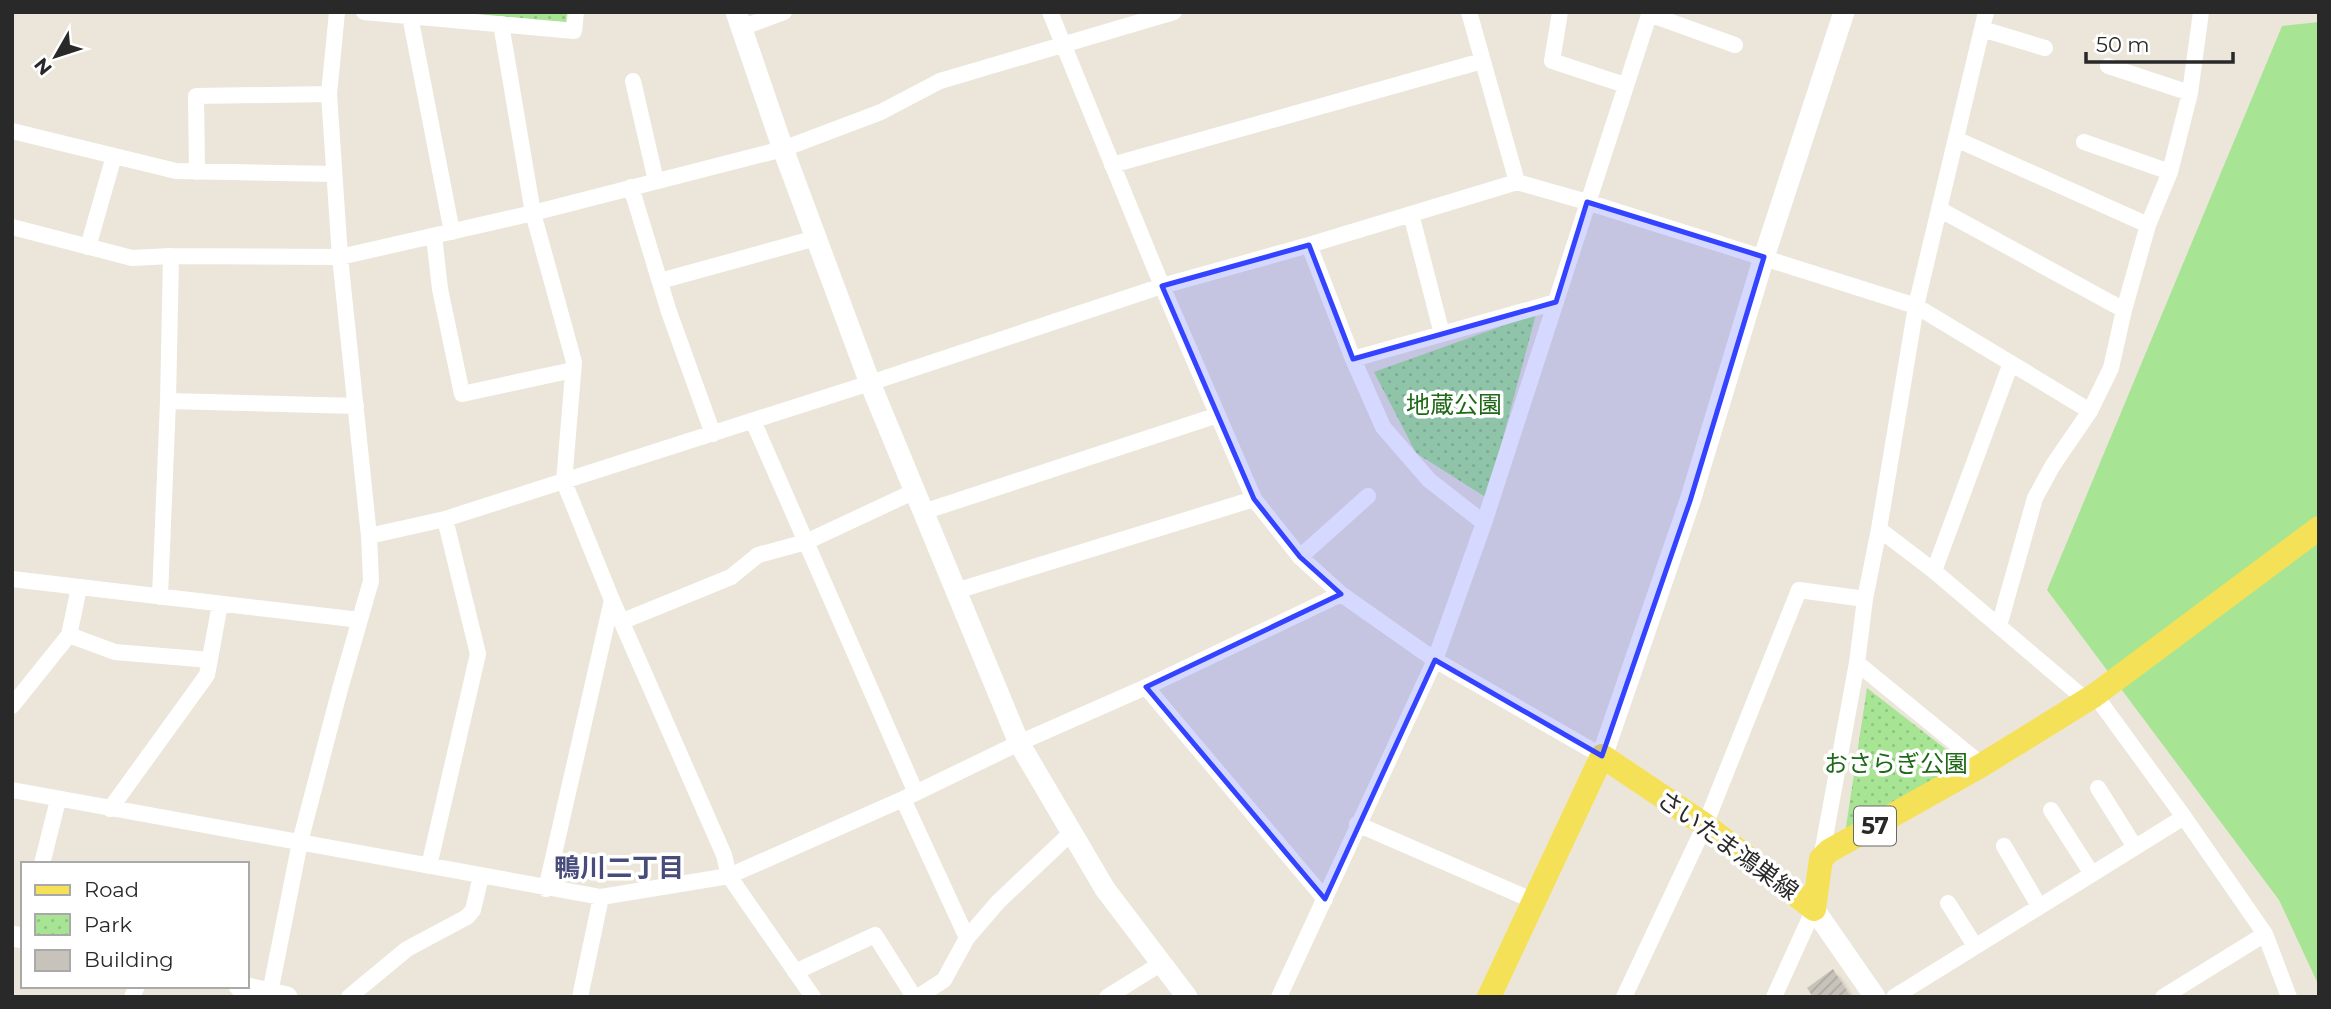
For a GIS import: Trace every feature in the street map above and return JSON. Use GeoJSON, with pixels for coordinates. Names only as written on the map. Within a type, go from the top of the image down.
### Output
{"type":"FeatureCollection","features":[{"type":"Feature","properties":{"kind":"main road","name":"さいたま鴻巣線"},"geometry":{"type":"LineString","coordinates":[[1602,756],[1705,825],[1814,909],[1821,859],[1829,851],[1982,765],[2091,698],[2319,528]]}},
{"type":"Feature","properties":{"kind":"main road"},"geometry":{"type":"LineString","coordinates":[[1489,997],[1602,756]]}},
{"type":"Feature","properties":{"kind":"street"},"geometry":{"type":"LineString","coordinates":[[247,988],[280,996],[300,842],[372,581],[340,257],[329,94],[337,12]]}},
{"type":"Feature","properties":{"kind":"street"},"geometry":{"type":"LineString","coordinates":[[364,12],[446,16],[574,31],[576,12]]}},
{"type":"Feature","properties":{"kind":"street"},"geometry":{"type":"LineString","coordinates":[[784,12],[738,20],[870,383],[1019,743],[1105,890],[1187,997]]}},
{"type":"Feature","properties":{"kind":"street"},"geometry":{"type":"LineString","coordinates":[[1050,12],[1162,286],[1254,499],[1300,556],[1341,594],[1435,660],[1602,756],[1690,501],[1844,12]]}},
{"type":"Feature","properties":{"kind":"street"},"geometry":{"type":"LineString","coordinates":[[12,227],[132,258],[340,257],[533,213],[783,149],[881,112],[940,81],[1174,12]]}},
{"type":"Feature","properties":{"kind":"street"},"geometry":{"type":"LineString","coordinates":[[1469,12],[1517,182]]}},
{"type":"Feature","properties":{"kind":"street"},"geometry":{"type":"LineString","coordinates":[[1560,12],[1552,61],[1625,85]]}},
{"type":"Feature","properties":{"kind":"street"},"geometry":{"type":"LineString","coordinates":[[1821,859],[1857,663],[1865,599],[1916,306],[1986,12]]}},
{"type":"Feature","properties":{"kind":"street"},"geometry":{"type":"LineString","coordinates":[[2000,626],[2035,498],[2053,465],[2090,411],[2111,368],[2148,225],[2171,172],[2190,93],[2202,12]]}},
{"type":"Feature","properties":{"kind":"street"},"geometry":{"type":"LineString","coordinates":[[1279,997],[1435,660],[1484,523],[1649,13],[1735,45]]}},
{"type":"Feature","properties":{"kind":"street"},"geometry":{"type":"LineString","coordinates":[[410,16],[452,232]]}},
{"type":"Feature","properties":{"kind":"street"},"geometry":{"type":"LineString","coordinates":[[501,24],[533,213],[574,362],[564,482],[612,600],[724,855],[729,876],[813,997]]}},
{"type":"Feature","properties":{"kind":"street"},"geometry":{"type":"LineString","coordinates":[[1982,29],[2045,48]]}},
{"type":"Feature","properties":{"kind":"street"},"geometry":{"type":"LineString","coordinates":[[1112,165],[1482,61]]}},
{"type":"Feature","properties":{"kind":"street"},"geometry":{"type":"LineString","coordinates":[[2108,66],[2190,93]]}},
{"type":"Feature","properties":{"kind":"street"},"geometry":{"type":"LineString","coordinates":[[633,81],[656,181]]}},
{"type":"Feature","properties":{"kind":"street"},"geometry":{"type":"LineString","coordinates":[[197,172],[196,96],[329,94]]}},
{"type":"Feature","properties":{"kind":"street"},"geometry":{"type":"LineString","coordinates":[[12,131],[176,171],[334,174]]}},
{"type":"Feature","properties":{"kind":"street"},"geometry":{"type":"LineString","coordinates":[[1956,139],[2148,225]]}},
{"type":"Feature","properties":{"kind":"street"},"geometry":{"type":"LineString","coordinates":[[2084,142],[2171,172]]}},
{"type":"Feature","properties":{"kind":"street"},"geometry":{"type":"LineString","coordinates":[[88,247],[114,156]]}},
{"type":"Feature","properties":{"kind":"street"},"geometry":{"type":"LineString","coordinates":[[369,536],[445,519],[1162,286],[1517,182],[1916,306],[2090,411]]}},
{"type":"Feature","properties":{"kind":"street"},"geometry":{"type":"LineString","coordinates":[[631,187],[713,434]]}},
{"type":"Feature","properties":{"kind":"street"},"geometry":{"type":"LineString","coordinates":[[1939,209],[2124,310]]}},
{"type":"Feature","properties":{"kind":"street"},"geometry":{"type":"LineString","coordinates":[[1411,214],[1442,334]]}},
{"type":"Feature","properties":{"kind":"street"},"geometry":{"type":"LineString","coordinates":[[434,236],[440,289],[462,394],[573,370]]}},
{"type":"Feature","properties":{"kind":"street"},"geometry":{"type":"LineString","coordinates":[[660,281],[816,238]]}},
{"type":"Feature","properties":{"kind":"street"},"geometry":{"type":"LineString","coordinates":[[1308,245],[1383,427],[1429,480],[1484,523]]}},
{"type":"Feature","properties":{"kind":"street"},"geometry":{"type":"LineString","coordinates":[[160,597],[171,256]]}},
{"type":"Feature","properties":{"kind":"street"},"geometry":{"type":"LineString","coordinates":[[1353,359],[1556,302]]}},
{"type":"Feature","properties":{"kind":"street"},"geometry":{"type":"LineString","coordinates":[[1934,571],[2011,363]]}},
{"type":"Feature","properties":{"kind":"street"},"geometry":{"type":"LineString","coordinates":[[168,401],[356,406]]}},
{"type":"Feature","properties":{"kind":"street"},"geometry":{"type":"LineString","coordinates":[[923,512],[1218,415]]}},
{"type":"Feature","properties":{"kind":"street"},"geometry":{"type":"LineString","coordinates":[[753,421],[806,542],[967,938]]}},
{"type":"Feature","properties":{"kind":"street"},"geometry":{"type":"LineString","coordinates":[[623,621],[731,577],[758,555],[806,542],[915,491]]}},
{"type":"Feature","properties":{"kind":"street"},"geometry":{"type":"LineString","coordinates":[[1300,556],[1368,496]]}},
{"type":"Feature","properties":{"kind":"street"},"geometry":{"type":"LineString","coordinates":[[956,591],[1254,499]]}},
{"type":"Feature","properties":{"kind":"street"},"geometry":{"type":"LineString","coordinates":[[429,866],[478,654],[445,519]]}},
{"type":"Feature","properties":{"kind":"street"},"geometry":{"type":"LineString","coordinates":[[1879,529],[2091,698],[2184,817],[2265,934],[2289,997]]}},
{"type":"Feature","properties":{"kind":"street"},"geometry":{"type":"LineString","coordinates":[[12,579],[360,621]]}},
{"type":"Feature","properties":{"kind":"street"},"geometry":{"type":"LineString","coordinates":[[12,706],[69,635],[79,588]]}},
{"type":"Feature","properties":{"kind":"street"},"geometry":{"type":"LineString","coordinates":[[1624,997],[1705,825],[1799,590],[1865,599]]}},
{"type":"Feature","properties":{"kind":"street"},"geometry":{"type":"LineString","coordinates":[[12,790],[601,897],[729,876],[910,796],[1341,594]]}},
{"type":"Feature","properties":{"kind":"street"},"geometry":{"type":"LineString","coordinates":[[546,889],[612,600]]}},
{"type":"Feature","properties":{"kind":"street"},"geometry":{"type":"LineString","coordinates":[[110,809],[207,675],[220,604]]}},
{"type":"Feature","properties":{"kind":"street"},"geometry":{"type":"LineString","coordinates":[[69,635],[115,652],[210,660]]}},
{"type":"Feature","properties":{"kind":"street"},"geometry":{"type":"LineString","coordinates":[[1857,663],[1982,765]]}},
{"type":"Feature","properties":{"kind":"street"},"geometry":{"type":"LineString","coordinates":[[1146,687],[1325,899]]}},
{"type":"Feature","properties":{"kind":"street"},"geometry":{"type":"LineString","coordinates":[[2098,788],[2135,847]]}},
{"type":"Feature","properties":{"kind":"street"},"geometry":{"type":"LineString","coordinates":[[42,862],[58,800]]}},
{"type":"Feature","properties":{"kind":"street"},"geometry":{"type":"LineString","coordinates":[[2051,810],[2092,874]]}},
{"type":"Feature","properties":{"kind":"street"},"geometry":{"type":"LineString","coordinates":[[1894,997],[2184,817]]}},
{"type":"Feature","properties":{"kind":"street"},"geometry":{"type":"LineString","coordinates":[[1357,824],[1534,901]]}},
{"type":"Feature","properties":{"kind":"street"},"geometry":{"type":"LineString","coordinates":[[795,972],[875,935],[916,997],[944,980],[967,938],[998,902],[1072,832]]}},
{"type":"Feature","properties":{"kind":"street"},"geometry":{"type":"LineString","coordinates":[[2004,846],[2039,906]]}},
{"type":"Feature","properties":{"kind":"street"},"geometry":{"type":"LineString","coordinates":[[349,997],[407,949],[467,917],[473,910],[481,876]]}},
{"type":"Feature","properties":{"kind":"street"},"geometry":{"type":"LineString","coordinates":[[580,997],[601,897]]}},
{"type":"Feature","properties":{"kind":"street"},"geometry":{"type":"LineString","coordinates":[[1948,903],[1975,946]]}},
{"type":"Feature","properties":{"kind":"street"},"geometry":{"type":"LineString","coordinates":[[1774,997],[1814,909]]}},
{"type":"Feature","properties":{"kind":"street"},"geometry":{"type":"LineString","coordinates":[[1814,909],[1875,997]]}},
{"type":"Feature","properties":{"kind":"street"},"geometry":{"type":"LineString","coordinates":[[2163,997],[2265,934]]}},
{"type":"Feature","properties":{"kind":"street"},"geometry":{"type":"LineString","coordinates":[[1107,997],[1162,963]]}},
{"type":"Feature","properties":{"kind":"highlighted area"},"geometry":{"type":"Polygon","coordinates":[[[1587,202],[1764,257],[1690,501],[1602,756],[1435,660],[1325,899],[1146,687],[1341,594],[1300,557],[1254,499],[1162,286],[1309,245],[1353,359],[1556,302],[1587,202]]]}},
{"type":"Feature","properties":{"kind":"green space"},"geometry":{"type":"Polygon","coordinates":[[[456,12],[567,12],[566,22],[456,12]]]}},
{"type":"Feature","properties":{"kind":"green space"},"geometry":{"type":"Polygon","coordinates":[[[2319,22],[2319,986],[2279,900],[2047,590],[2282,26],[2319,22]]]}},
{"type":"Feature","properties":{"kind":"green space","name":"地蔵公園"},"geometry":{"type":"Polygon","coordinates":[[[1536,314],[1487,498],[1416,453],[1374,372],[1536,314]]]}},
{"type":"Feature","properties":{"kind":"green space","name":"おさらぎ公園"},"geometry":{"type":"Polygon","coordinates":[[[1867,688],[1969,767],[1844,840],[1867,688]]]}},
{"type":"Feature","properties":{"kind":"building"},"geometry":{"type":"Polygon","coordinates":[[[1833,969],[1851,997],[1813,997],[1807,988],[1833,969]]]}},
{"type":"Feature","properties":{"kind":"district","name":"鴨川二丁目"},"geometry":{"type":"Point","coordinates":[619,868]}}]}
